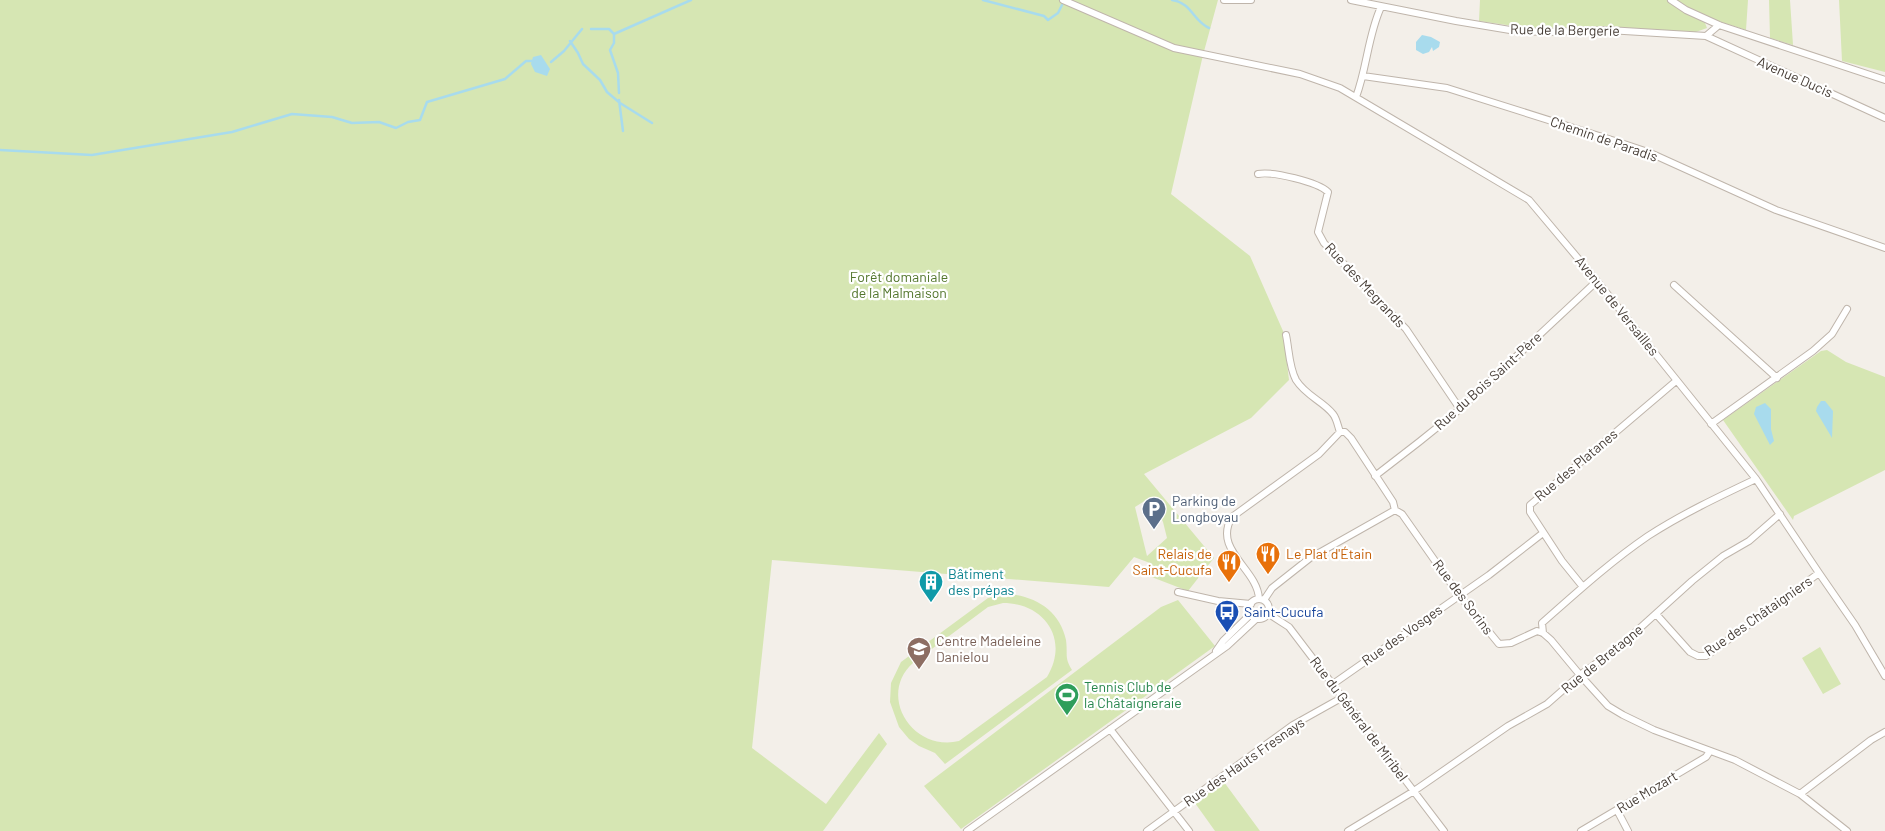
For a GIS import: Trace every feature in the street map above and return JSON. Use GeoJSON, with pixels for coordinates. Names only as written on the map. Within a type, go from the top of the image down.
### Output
{"type":"FeatureCollection","features":[{"type":"Feature","properties":{"kind":"street","name":"Avenue de Versailles"},"geometry":{"type":"LineString","coordinates":[[1063,0],[1174,48],[1300,74],[1340,88],[1529,200],[1597,281],[1756,479],[1855,625],[1885,676]]}},
{"type":"Feature","properties":{"kind":"street"},"geometry":{"type":"LineString","coordinates":[[1225,1],[1251,0]]}},
{"type":"Feature","properties":{"kind":"street","name":"Rue de la Bergerie"},"geometry":{"type":"LineString","coordinates":[[1351,0],[1516,31],[1608,30],[1706,36]]}},
{"type":"Feature","properties":{"kind":"street"},"geometry":{"type":"LineString","coordinates":[[1670,0],[1686,10],[1719,25],[1885,80]]}},
{"type":"Feature","properties":{"kind":"street"},"geometry":{"type":"LineString","coordinates":[[1356,97],[1363,76],[1374,25],[1381,7]]}},
{"type":"Feature","properties":{"kind":"street"},"geometry":{"type":"LineString","coordinates":[[1706,36],[1719,25]]}},
{"type":"Feature","properties":{"kind":"street","name":"Avenue Ducis"},"geometry":{"type":"LineString","coordinates":[[1706,36],[1885,118]]}},
{"type":"Feature","properties":{"kind":"street","name":"Chemin de Paradis"},"geometry":{"type":"LineString","coordinates":[[1363,76],[1447,88],[1648,152],[1776,210],[1885,248]]}},
{"type":"Feature","properties":{"kind":"street","name":"Rue des Megrands"},"geometry":{"type":"LineString","coordinates":[[1258,174],[1267,172],[1310,183],[1324,188],[1328,192],[1318,232],[1324,243],[1406,329],[1460,409]]}},
{"type":"Feature","properties":{"kind":"street","name":"Rue du Bois Saint-Père"},"geometry":{"type":"LineString","coordinates":[[1375,476],[1460,409],[1597,281]]}},
{"type":"Feature","properties":{"kind":"street"},"geometry":{"type":"LineString","coordinates":[[1674,286],[1777,378]]}},
{"type":"Feature","properties":{"kind":"street"},"geometry":{"type":"LineString","coordinates":[[1711,424],[1813,351],[1832,334],[1847,309]]}},
{"type":"Feature","properties":{"kind":"street","name":"Rue des Sorins"},"geometry":{"type":"LineString","coordinates":[[1286,335],[1292,370],[1297,381],[1313,399],[1325,406],[1334,416],[1340,432],[1344,432],[1351,438],[1393,502],[1395,510],[1402,514],[1459,595],[1498,644],[1511,643],[1537,631],[1543,633]]}},
{"type":"Feature","properties":{"kind":"street","name":"Rue des Platanes"},"geometry":{"type":"LineString","coordinates":[[1583,587],[1543,533],[1530,512],[1530,505],[1676,381]]}},
{"type":"Feature","properties":{"kind":"street"},"geometry":{"type":"LineString","coordinates":[[1253,616],[1265,618],[1269,614],[1268,604],[1262,600],[1259,590],[1231,549],[1226,536],[1228,523],[1232,517],[1319,454],[1340,432]]}},
{"type":"Feature","properties":{"kind":"street"},"geometry":{"type":"LineString","coordinates":[[1756,479],[1710,501],[1649,536],[1610,564],[1542,623],[1543,633],[1608,706],[1654,730],[1735,760],[1800,794],[1847,831]]}},
{"type":"Feature","properties":{"kind":"street"},"geometry":{"type":"LineString","coordinates":[[1178,592],[1218,601],[1251,604],[1262,600],[1272,588],[1310,558],[1395,510]]}},
{"type":"Feature","properties":{"kind":"street","name":"Rue de Bretagne"},"geometry":{"type":"LineString","coordinates":[[1348,831],[1414,791],[1508,726],[1546,704],[1580,675],[1619,647],[1723,556],[1749,541],[1780,514]]}},
{"type":"Feature","properties":{"kind":"street","name":"Rue des Vosges"},"geometry":{"type":"LineString","coordinates":[[1333,684],[1489,575],[1543,533]]}},
{"type":"Feature","properties":{"kind":"street","name":"Rue des Châtaigniers"},"geometry":{"type":"LineString","coordinates":[[1656,614],[1690,652],[1698,656],[1706,656],[1819,573]]}},
{"type":"Feature","properties":{"kind":"street"},"geometry":{"type":"LineString","coordinates":[[1251,604],[1253,616]]}},
{"type":"Feature","properties":{"kind":"street","name":"Rue du Général de Miribel"},"geometry":{"type":"LineString","coordinates":[[1269,614],[1289,627],[1444,831]]}},
{"type":"Feature","properties":{"kind":"street"},"geometry":{"type":"LineString","coordinates":[[968,831],[1227,646],[1253,616]]}},
{"type":"Feature","properties":{"kind":"street","name":"Rue des Hauts Fresnays"},"geometry":{"type":"LineString","coordinates":[[1147,831],[1293,725],[1343,697]]}},
{"type":"Feature","properties":{"kind":"street"},"geometry":{"type":"LineString","coordinates":[[1110,729],[1190,831]]}},
{"type":"Feature","properties":{"kind":"street"},"geometry":{"type":"LineString","coordinates":[[1800,794],[1871,740],[1885,732]]}},
{"type":"Feature","properties":{"kind":"street","name":"Rue Mozart"},"geometry":{"type":"LineString","coordinates":[[1581,831],[1706,757],[1710,751]]}},
{"type":"Feature","properties":{"kind":"street"},"geometry":{"type":"LineString","coordinates":[[1617,810],[1628,831]]}},
{"type":"Feature","properties":{"kind":"green space","name":"Forêt domaniale de la Malmaison"},"geometry":{"type":"Polygon","coordinates":[[[0,0],[1218,0],[1203,55],[1171,194],[1250,256],[1283,331],[1289,380],[1251,418],[1144,474],[1214,558],[1188,591],[1149,576],[1150,563],[1134,557],[1109,587],[772,560],[752,748],[826,804],[879,733],[887,744],[823,831],[0,831],[0,0]],[[1151,497],[1135,507],[1147,556],[1167,538],[1163,522],[1151,497]]]}},
{"type":"Feature","properties":{"kind":"green space"},"geometry":{"type":"Polygon","coordinates":[[[1480,0],[1675,0],[1670,3],[1705,23],[1707,28],[1693,33],[1606,27],[1527,28],[1479,21],[1480,0]]]}},
{"type":"Feature","properties":{"kind":"green space"},"geometry":{"type":"Polygon","coordinates":[[[1675,0],[1748,0],[1746,30],[1702,16],[1675,0]]]}},
{"type":"Feature","properties":{"kind":"green space"},"geometry":{"type":"Polygon","coordinates":[[[1769,0],[1790,0],[1793,45],[1770,38],[1769,0]]]}},
{"type":"Feature","properties":{"kind":"green space"},"geometry":{"type":"Polygon","coordinates":[[[1839,0],[1885,0],[1885,72],[1842,61],[1839,0]]]}},
{"type":"Feature","properties":{"kind":"green space"},"geometry":{"type":"Polygon","coordinates":[[[1827,350],[1846,362],[1885,377],[1885,470],[1794,516],[1793,520],[1723,420],[1821,351],[1827,350]]]}},
{"type":"Feature","properties":{"kind":"green space"},"geometry":{"type":"Polygon","coordinates":[[[1001,594],[1023,596],[1042,605],[1051,612],[1063,629],[1066,640],[1067,659],[1072,670],[945,764],[935,753],[909,739],[899,727],[890,702],[891,683],[901,662],[988,598],[1001,594]],[[1003,603],[988,607],[913,663],[903,676],[898,690],[899,705],[905,718],[914,730],[927,738],[942,742],[959,741],[1047,677],[1056,649],[1054,637],[1049,626],[1041,616],[1030,609],[1003,603]]]}},
{"type":"Feature","properties":{"kind":"green space","name":"Tennis Club de la Châtaigneraie"},"geometry":{"type":"Polygon","coordinates":[[[1178,600],[1215,646],[961,829],[924,786],[1161,607],[1178,600]]]}},
{"type":"Feature","properties":{"kind":"green space"},"geometry":{"type":"Polygon","coordinates":[[[1820,647],[1841,684],[1823,694],[1802,658],[1820,647]]]}},
{"type":"Feature","properties":{"kind":"green space"},"geometry":{"type":"Polygon","coordinates":[[[1224,782],[1260,831],[1215,831],[1195,803],[1224,782]]]}},
{"type":"Feature","properties":{"kind":"water"},"geometry":{"type":"Polygon","coordinates":[[[1422,35],[1440,42],[1439,47],[1433,51],[1432,47],[1429,52],[1423,54],[1416,50],[1416,42],[1422,35]]]}},
{"type":"Feature","properties":{"kind":"water"},"geometry":{"type":"Polygon","coordinates":[[[541,55],[550,69],[547,76],[535,72],[531,64],[533,57],[541,55]]]}},
{"type":"Feature","properties":{"kind":"water"},"geometry":{"type":"Polygon","coordinates":[[[1821,401],[1825,401],[1833,411],[1832,438],[1816,411],[1821,401]]]}},
{"type":"Feature","properties":{"kind":"water"},"geometry":{"type":"Polygon","coordinates":[[[1765,403],[1771,409],[1771,429],[1774,441],[1770,445],[1754,414],[1756,407],[1765,403]]]}},
{"type":"Feature","properties":{"kind":"waterway"},"geometry":{"type":"LineString","coordinates":[[591,29],[609,29],[614,34],[691,0]]}},
{"type":"Feature","properties":{"kind":"waterway"},"geometry":{"type":"LineString","coordinates":[[983,0],[1044,16],[1048,20],[1058,13],[1062,5]]}},
{"type":"Feature","properties":{"kind":"waterway"},"geometry":{"type":"LineString","coordinates":[[1172,0],[1188,8],[1199,21],[1209,28]]}},
{"type":"Feature","properties":{"kind":"waterway"},"geometry":{"type":"LineString","coordinates":[[551,62],[564,51],[582,29]]}},
{"type":"Feature","properties":{"kind":"waterway"},"geometry":{"type":"LineString","coordinates":[[614,34],[614,43],[610,50],[618,73],[619,93]]}},
{"type":"Feature","properties":{"kind":"waterway"},"geometry":{"type":"LineString","coordinates":[[570,41],[583,64],[600,80],[607,92],[620,103],[652,123]]}},
{"type":"Feature","properties":{"kind":"waterway"},"geometry":{"type":"LineString","coordinates":[[0,150],[92,155],[232,132],[292,114],[332,117],[352,123],[379,122],[396,128],[408,122],[420,120],[427,102],[505,79],[526,61],[533,61]]}},
{"type":"Feature","properties":{"kind":"waterway"},"geometry":{"type":"LineString","coordinates":[[619,100],[623,131]]}},
{"type":"Feature","properties":{"kind":"place","name":"Parking de Longboyau"},"geometry":{"type":"Point","coordinates":[1154,530]}},
{"type":"Feature","properties":{"kind":"place","name":"Le Plat d'Étain"},"geometry":{"type":"Point","coordinates":[1268,575]}},
{"type":"Feature","properties":{"kind":"place","name":"Relais de Saint-Cucufa"},"geometry":{"type":"Point","coordinates":[1229,583]}},
{"type":"Feature","properties":{"kind":"place","name":"Bâtiment des prépas"},"geometry":{"type":"Point","coordinates":[931,603]}},
{"type":"Feature","properties":{"kind":"place","name":"Saint-Cucufa"},"geometry":{"type":"Point","coordinates":[1227,633]}},
{"type":"Feature","properties":{"kind":"place","name":"Centre Madeleine Danielou"},"geometry":{"type":"Point","coordinates":[919,670]}},
{"type":"Feature","properties":{"kind":"place","name":"Tennis Club de la Châtaigneraie"},"geometry":{"type":"Point","coordinates":[1067,716]}}]}
